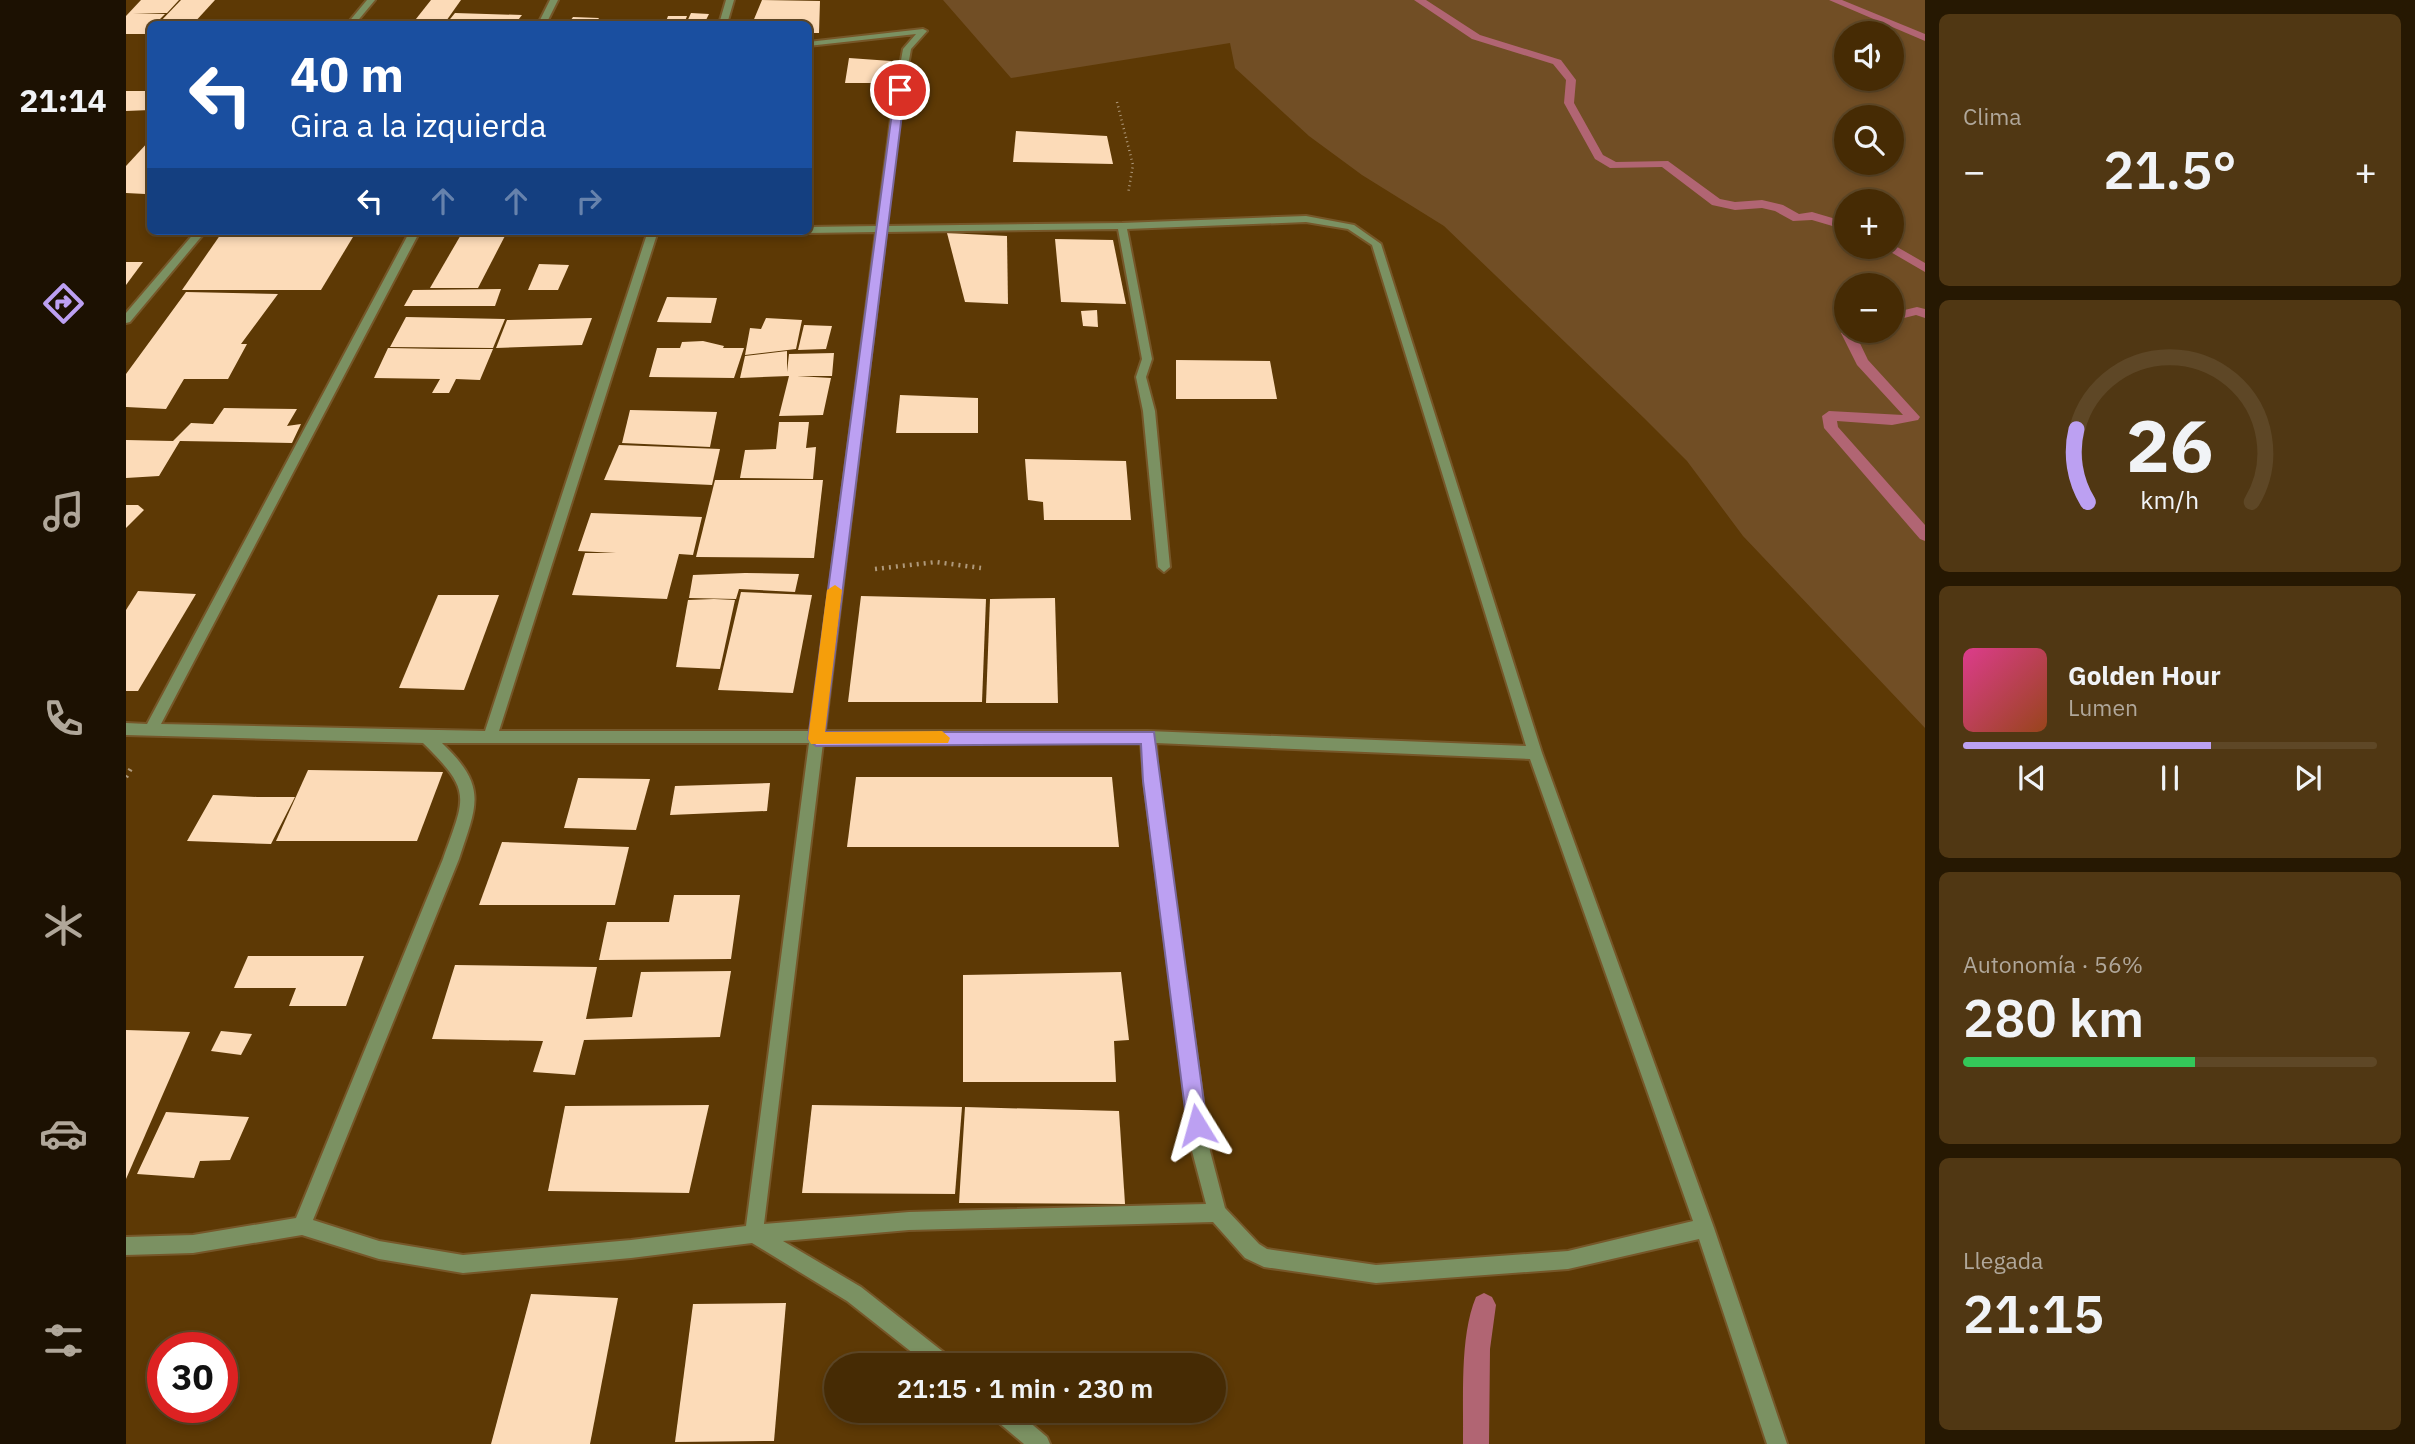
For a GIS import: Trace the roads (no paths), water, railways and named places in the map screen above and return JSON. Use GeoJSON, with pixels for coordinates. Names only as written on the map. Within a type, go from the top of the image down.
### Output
{"type":"FeatureCollection","features":[{"type":"Feature","properties":{"kind":"street"},"geometry":{"type":"LineString","coordinates":[[354,21],[371,0]]}},
{"type":"Feature","properties":{"kind":"street"},"geometry":{"type":"LineString","coordinates":[[544,21],[554,0]]}},
{"type":"Feature","properties":{"kind":"street"},"geometry":{"type":"LineString","coordinates":[[724,21],[730,0]]}},
{"type":"Feature","properties":{"kind":"street"},"geometry":{"type":"LineString","coordinates":[[754,1234],[881,228],[907,49],[923,31],[812,44]]}},
{"type":"Feature","properties":{"kind":"street"},"geometry":{"type":"LineString","coordinates":[[812,230],[1122,226],[1306,219],[1351,227],[1376,244],[1535,753],[1705,1228],[1777,1444]]}},
{"type":"Feature","properties":{"kind":"street"},"geometry":{"type":"LineString","coordinates":[[1122,226],[1147,359],[1141,377],[1149,411],[1164,567]]}},
{"type":"Feature","properties":{"kind":"street"},"geometry":{"type":"LineString","coordinates":[[126,320],[198,235]]}},
{"type":"Feature","properties":{"kind":"street"},"geometry":{"type":"LineString","coordinates":[[151,730],[413,235]]}},
{"type":"Feature","properties":{"kind":"street"},"geometry":{"type":"LineString","coordinates":[[490,737],[651,235]]}},
{"type":"Feature","properties":{"kind":"street"},"geometry":{"type":"LineString","coordinates":[[126,729],[426,737],[1148,737],[1535,753]]}},
{"type":"Feature","properties":{"kind":"street"},"geometry":{"type":"LineString","coordinates":[[302,1226],[451,859],[466,814],[470,794],[465,778],[426,737]]}},
{"type":"Feature","properties":{"kind":"street"},"geometry":{"type":"LineString","coordinates":[[1148,737],[1151,781],[1201,1151],[1217,1213],[1237,1237],[1264,1258],[1376,1274],[1568,1260],[1705,1228]]}},
{"type":"Feature","properties":{"kind":"street"},"geometry":{"type":"LineString","coordinates":[[126,1246],[193,1244],[302,1226],[379,1250],[463,1264],[631,1249],[754,1234],[920,1221],[1217,1213]]}},
{"type":"Feature","properties":{"kind":"street"},"geometry":{"type":"LineString","coordinates":[[754,1234],[854,1294],[929,1353]]}},
{"type":"Feature","properties":{"kind":"street"},"geometry":{"type":"LineString","coordinates":[[1015,1423],[1040,1444]]}},
{"type":"Feature","properties":{"kind":"waterway"},"geometry":{"type":"LineString","coordinates":[[1419,0],[1476,37],[1557,62],[1571,80],[1569,103],[1599,157],[1614,166],[1664,163],[1716,202],[1735,206],[1762,204],[1779,208],[1797,218],[1812,216],[1834,222]]}},
{"type":"Feature","properties":{"kind":"waterway"},"geometry":{"type":"LineString","coordinates":[[1834,0],[1925,38]]}},
{"type":"Feature","properties":{"kind":"waterway"},"geometry":{"type":"LineString","coordinates":[[1904,256],[1925,268]]}},
{"type":"Feature","properties":{"kind":"waterway"},"geometry":{"type":"LineString","coordinates":[[1904,314],[1917,311],[1925,314]]}},
{"type":"Feature","properties":{"kind":"waterway"},"geometry":{"type":"LineString","coordinates":[[1853,343],[1862,362],[1913,417],[1882,420],[1829,416],[1831,428],[1925,535]]}},
{"type":"Feature","properties":{"kind":"waterway"},"geometry":{"type":"LineString","coordinates":[[1476,1444],[1478,1349],[1484,1305]]}}]}
